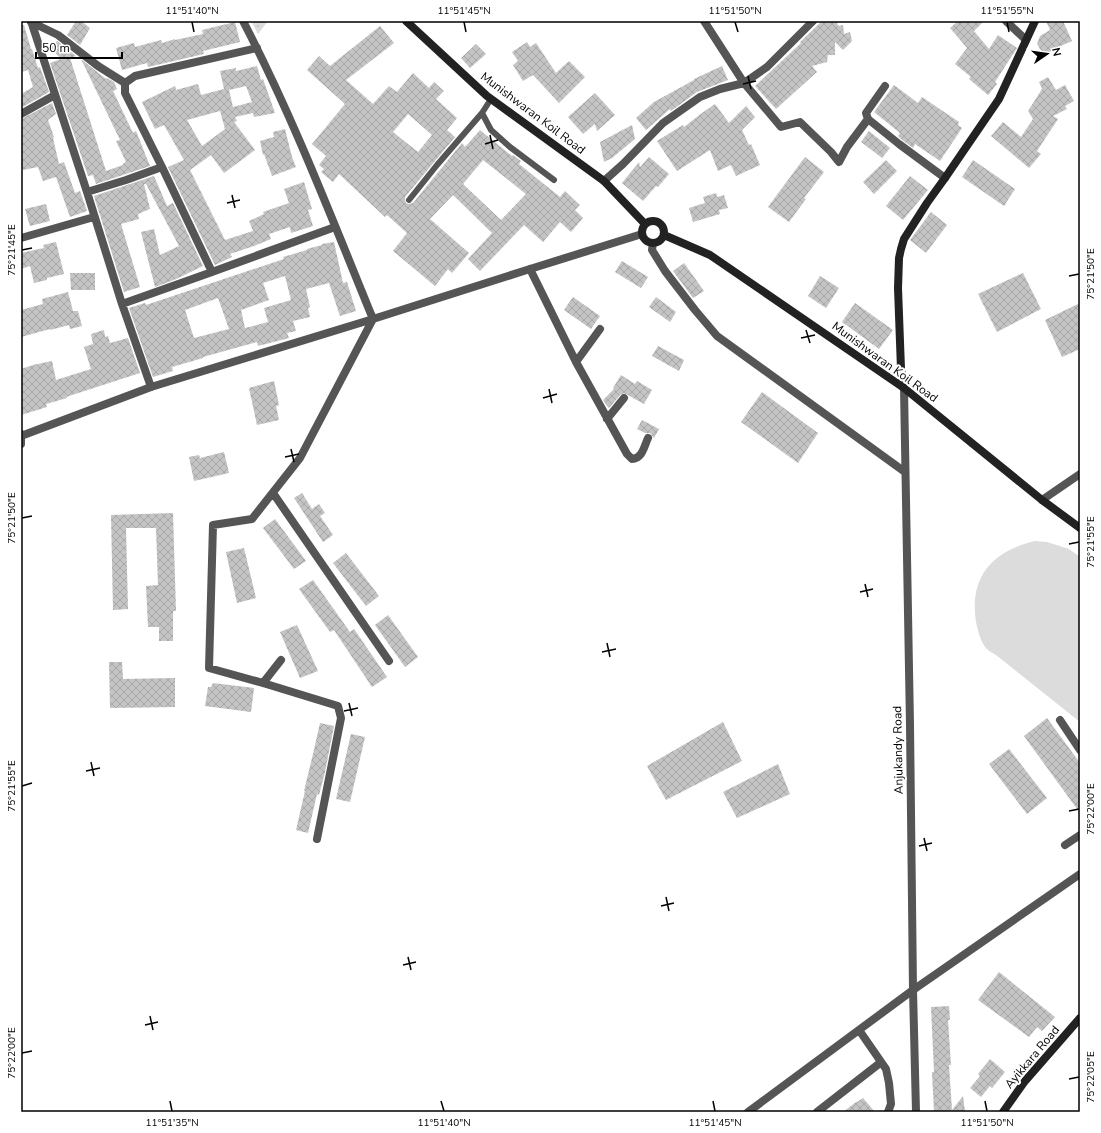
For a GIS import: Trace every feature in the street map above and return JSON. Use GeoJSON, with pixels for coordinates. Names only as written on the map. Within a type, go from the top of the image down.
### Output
{"type":"FeatureCollection","features":[{"type":"Feature","properties":{"kind":"main road","name":"Munishwaran Koil Road"},"geometry":{"type":"LineString","coordinates":[[406,21],[491,99],[604,181],[645,224]]}},
{"type":"Feature","properties":{"kind":"main road"},"geometry":{"type":"LineString","coordinates":[[904,388],[901,369],[898,288],[900,249],[904,239],[927,202],[999,99],[1035,21]]}},
{"type":"Feature","properties":{"kind":"main road"},"geometry":{"type":"LineString","coordinates":[[652,220],[659,222],[664,227],[664,235],[660,241],[653,243],[646,240],[642,234],[645,224],[652,220]]}},
{"type":"Feature","properties":{"kind":"main road","name":"Munishwaran Koil Road"},"geometry":{"type":"LineString","coordinates":[[664,235],[710,255],[904,388],[1042,500],[1080,528]]}},
{"type":"Feature","properties":{"kind":"main road","name":"Ayikkara Road"},"geometry":{"type":"LineString","coordinates":[[1003,1112],[1025,1081],[1080,1018]]}},
{"type":"Feature","properties":{"kind":"street"},"geometry":{"type":"LineString","coordinates":[[31,21],[58,35],[98,66],[125,82]]}},
{"type":"Feature","properties":{"kind":"street"},"geometry":{"type":"LineString","coordinates":[[31,21],[122,304],[151,387]]}},
{"type":"Feature","properties":{"kind":"street"},"geometry":{"type":"LineString","coordinates":[[243,21],[257,48],[292,127],[373,319]]}},
{"type":"Feature","properties":{"kind":"street"},"geometry":{"type":"LineString","coordinates":[[704,21],[744,83],[782,126],[800,122],[831,152],[839,162],[847,147],[868,119]]}},
{"type":"Feature","properties":{"kind":"street"},"geometry":{"type":"LineString","coordinates":[[604,181],[663,123],[700,97],[720,89],[744,83],[767,67],[813,21]]}},
{"type":"Feature","properties":{"kind":"street"},"geometry":{"type":"LineString","coordinates":[[1006,21],[1026,40]]}},
{"type":"Feature","properties":{"kind":"street"},"geometry":{"type":"LineString","coordinates":[[125,82],[135,76],[257,48]]}},
{"type":"Feature","properties":{"kind":"street"},"geometry":{"type":"LineString","coordinates":[[125,82],[125,93],[212,272]]}},
{"type":"Feature","properties":{"kind":"street"},"geometry":{"type":"LineString","coordinates":[[884,86],[866,113],[868,119],[945,178]]}},
{"type":"Feature","properties":{"kind":"street"},"geometry":{"type":"LineString","coordinates":[[21,114],[55,95]]}},
{"type":"Feature","properties":{"kind":"street"},"geometry":{"type":"LineString","coordinates":[[87,192],[162,167]]}},
{"type":"Feature","properties":{"kind":"street"},"geometry":{"type":"LineString","coordinates":[[21,238],[94,217]]}},
{"type":"Feature","properties":{"kind":"street"},"geometry":{"type":"LineString","coordinates":[[122,304],[335,227]]}},
{"type":"Feature","properties":{"kind":"street"},"geometry":{"type":"LineString","coordinates":[[21,437],[151,387],[642,234]]}},
{"type":"Feature","properties":{"kind":"street"},"geometry":{"type":"LineString","coordinates":[[653,243],[652,250],[665,271],[717,336],[905,472]]}},
{"type":"Feature","properties":{"kind":"street"},"geometry":{"type":"LineString","coordinates":[[530,269],[576,362],[627,454],[632,459],[636,459],[641,456],[648,438]]}},
{"type":"Feature","properties":{"kind":"street"},"geometry":{"type":"LineString","coordinates":[[318,839],[341,718],[338,706],[209,668],[213,525],[252,519],[273,493],[300,458],[373,319]]}},
{"type":"Feature","properties":{"kind":"street"},"geometry":{"type":"LineString","coordinates":[[576,362],[600,329]]}},
{"type":"Feature","properties":{"kind":"street","name":"Anjukandy Road"},"geometry":{"type":"LineString","coordinates":[[904,388],[916,1112]]}},
{"type":"Feature","properties":{"kind":"street"},"geometry":{"type":"LineString","coordinates":[[607,419],[624,398]]}},
{"type":"Feature","properties":{"kind":"street"},"geometry":{"type":"LineString","coordinates":[[1042,500],[1080,474]]}},
{"type":"Feature","properties":{"kind":"street"},"geometry":{"type":"LineString","coordinates":[[273,493],[389,661]]}},
{"type":"Feature","properties":{"kind":"street"},"geometry":{"type":"LineString","coordinates":[[264,683],[281,660]]}},
{"type":"Feature","properties":{"kind":"street"},"geometry":{"type":"LineString","coordinates":[[1060,720],[1080,750]]}},
{"type":"Feature","properties":{"kind":"street"},"geometry":{"type":"LineString","coordinates":[[1065,845],[1080,835]]}},
{"type":"Feature","properties":{"kind":"street"},"geometry":{"type":"LineString","coordinates":[[748,1112],[913,990],[1080,874]]}},
{"type":"Feature","properties":{"kind":"street"},"geometry":{"type":"LineString","coordinates":[[858,1030],[880,1063],[886,1069],[891,1104],[888,1112]]}},
{"type":"Feature","properties":{"kind":"street"},"geometry":{"type":"LineString","coordinates":[[817,1112],[880,1063]]}},
{"type":"Feature","properties":{"kind":"lane"},"geometry":{"type":"LineString","coordinates":[[409,200],[436,165],[482,113],[491,99]]}},
{"type":"Feature","properties":{"kind":"lane"},"geometry":{"type":"LineString","coordinates":[[482,113],[491,130],[554,180]]}},
{"type":"Feature","properties":{"kind":"shaded area"},"geometry":{"type":"Polygon","coordinates":[[[251,21],[268,21],[258,34],[251,21]]]}},
{"type":"Feature","properties":{"kind":"shaded area"},"geometry":{"type":"Polygon","coordinates":[[[1035,541],[1047,542],[1069,549],[1080,557],[1080,722],[989,651],[982,642],[976,622],[976,592],[980,579],[987,568],[996,559],[1007,552],[1035,541]]]}},
{"type":"Feature","properties":{"kind":"building"},"geometry":{"type":"Polygon","coordinates":[[[76,21],[81,21],[90,28],[80,45],[67,35],[76,21]]]}},
{"type":"Feature","properties":{"kind":"building"},"geometry":{"type":"Polygon","coordinates":[[[822,21],[837,21],[838,26],[843,25],[844,34],[850,32],[852,41],[843,50],[835,42],[835,55],[828,55],[827,62],[812,66],[817,72],[776,109],[755,86],[822,21]]]}},
{"type":"Feature","properties":{"kind":"building"},"geometry":{"type":"Polygon","coordinates":[[[958,21],[984,21],[974,31],[989,49],[998,35],[1017,48],[995,82],[997,84],[988,95],[969,79],[971,77],[955,64],[967,48],[950,28],[958,21]]]}},
{"type":"Feature","properties":{"kind":"building"},"geometry":{"type":"Polygon","coordinates":[[[1046,21],[1063,21],[1072,41],[1044,55],[1037,44],[1040,36],[1050,30],[1046,21]]]}},
{"type":"Feature","properties":{"kind":"building"},"geometry":{"type":"Polygon","coordinates":[[[235,22],[240,42],[203,51],[204,54],[148,67],[147,63],[122,70],[116,48],[134,43],[135,47],[161,40],[162,43],[203,34],[202,30],[235,22]]]}},
{"type":"Feature","properties":{"kind":"building"},"geometry":{"type":"Polygon","coordinates":[[[21,25],[24,25],[38,68],[40,67],[49,92],[21,108],[21,94],[33,87],[28,70],[21,72],[21,25]]]}},
{"type":"Feature","properties":{"kind":"building"},"geometry":{"type":"Polygon","coordinates":[[[380,26],[394,43],[346,80],[373,104],[389,86],[397,92],[413,73],[429,88],[434,82],[444,91],[436,99],[457,118],[447,130],[455,137],[405,197],[406,203],[413,203],[462,143],[465,147],[480,130],[512,156],[513,155],[521,161],[519,164],[560,197],[565,191],[580,205],[575,210],[583,218],[571,232],[560,222],[543,242],[524,225],[480,271],[468,259],[492,233],[453,195],[430,219],[469,253],[452,273],[448,269],[435,286],[393,251],[407,233],[387,215],[385,217],[339,174],[333,182],[321,172],[324,169],[319,165],[326,156],[312,144],[345,104],[307,70],[319,56],[330,66],[380,26]],[[408,114],[393,132],[418,152],[432,135],[408,114]],[[483,160],[463,184],[501,220],[526,194],[483,160]]]}},
{"type":"Feature","properties":{"kind":"building"},"geometry":{"type":"Polygon","coordinates":[[[57,41],[76,56],[70,58],[106,171],[123,165],[126,162],[116,141],[120,140],[81,59],[106,79],[107,78],[114,82],[117,89],[113,91],[133,133],[136,131],[150,166],[96,184],[93,175],[88,176],[50,63],[61,59],[50,47],[57,41]]]}},
{"type":"Feature","properties":{"kind":"building"},"geometry":{"type":"Polygon","coordinates":[[[527,42],[530,47],[536,43],[556,73],[569,61],[585,77],[559,103],[533,75],[523,81],[513,65],[518,61],[512,52],[527,42]]]}},
{"type":"Feature","properties":{"kind":"building"},"geometry":{"type":"Polygon","coordinates":[[[476,44],[486,54],[470,68],[461,58],[476,44]]]}},
{"type":"Feature","properties":{"kind":"building"},"geometry":{"type":"Polygon","coordinates":[[[257,66],[261,80],[263,79],[275,113],[254,117],[253,113],[235,117],[237,121],[234,122],[255,150],[224,173],[211,155],[190,170],[225,240],[253,231],[249,221],[264,214],[263,212],[289,203],[284,189],[304,182],[312,209],[308,210],[313,226],[291,233],[290,227],[269,234],[271,239],[230,254],[232,257],[215,265],[168,167],[184,160],[164,125],[155,129],[142,102],[175,86],[176,90],[198,84],[201,95],[224,89],[220,71],[236,68],[236,71],[257,66]],[[246,86],[229,90],[233,107],[252,102],[246,86]],[[220,111],[187,120],[202,146],[225,129],[220,111]]]}},
{"type":"Feature","properties":{"kind":"building"},"geometry":{"type":"Polygon","coordinates":[[[722,66],[728,80],[697,92],[671,111],[670,109],[646,130],[636,118],[654,102],[694,79],[722,66]]]}},
{"type":"Feature","properties":{"kind":"building"},"geometry":{"type":"Polygon","coordinates":[[[1048,77],[1056,90],[1065,85],[1074,101],[1065,106],[1067,109],[1053,116],[1058,119],[1037,151],[1041,154],[1029,168],[991,136],[1003,122],[1021,137],[1033,119],[1028,111],[1042,89],[1039,82],[1048,77]]]}},
{"type":"Feature","properties":{"kind":"building"},"geometry":{"type":"Polygon","coordinates":[[[894,85],[918,103],[922,97],[959,122],[958,125],[962,128],[940,161],[915,144],[913,148],[902,140],[898,136],[900,133],[874,112],[894,85]]]}},
{"type":"Feature","properties":{"kind":"building"},"geometry":{"type":"Polygon","coordinates":[[[595,93],[615,115],[597,131],[595,124],[583,134],[568,117],[595,93]]]}},
{"type":"Feature","properties":{"kind":"building"},"geometry":{"type":"Polygon","coordinates":[[[52,103],[56,114],[48,120],[54,137],[59,164],[64,162],[75,193],[80,191],[87,211],[70,217],[56,177],[43,181],[38,167],[23,170],[21,160],[21,119],[52,103]]]}},
{"type":"Feature","properties":{"kind":"building"},"geometry":{"type":"Polygon","coordinates":[[[715,104],[729,123],[746,106],[755,117],[742,130],[749,145],[751,144],[760,165],[736,176],[731,165],[718,171],[710,150],[677,171],[657,141],[683,125],[684,127],[715,104]]]}},
{"type":"Feature","properties":{"kind":"building"},"geometry":{"type":"Polygon","coordinates":[[[632,125],[635,139],[612,158],[604,162],[600,142],[632,125]]]}},
{"type":"Feature","properties":{"kind":"building"},"geometry":{"type":"Polygon","coordinates":[[[285,129],[296,167],[272,176],[264,154],[263,155],[260,141],[274,137],[273,132],[285,129]]]}},
{"type":"Feature","properties":{"kind":"building"},"geometry":{"type":"Polygon","coordinates":[[[869,131],[890,148],[882,158],[861,142],[869,131]]]}},
{"type":"Feature","properties":{"kind":"building"},"geometry":{"type":"Polygon","coordinates":[[[649,157],[669,174],[643,201],[622,183],[639,162],[640,167],[649,157]]]}},
{"type":"Feature","properties":{"kind":"building"},"geometry":{"type":"Polygon","coordinates":[[[805,157],[824,172],[804,198],[806,199],[789,222],[768,207],[805,157]]]}},
{"type":"Feature","properties":{"kind":"building"},"geometry":{"type":"Polygon","coordinates":[[[886,160],[897,171],[874,194],[863,182],[886,160]]]}},
{"type":"Feature","properties":{"kind":"building"},"geometry":{"type":"Polygon","coordinates":[[[973,160],[1015,189],[1004,206],[962,177],[973,160]]]}},
{"type":"Feature","properties":{"kind":"building"},"geometry":{"type":"Polygon","coordinates":[[[154,176],[167,206],[173,203],[203,266],[174,280],[155,287],[141,232],[154,229],[160,255],[179,246],[146,184],[144,184],[150,209],[138,214],[139,219],[121,224],[140,287],[124,292],[94,196],[154,176]]]}},
{"type":"Feature","properties":{"kind":"building"},"geometry":{"type":"Polygon","coordinates":[[[910,176],[928,190],[903,220],[886,206],[910,176]]]}},
{"type":"Feature","properties":{"kind":"building"},"geometry":{"type":"Polygon","coordinates":[[[716,193],[717,197],[724,195],[728,208],[719,210],[720,214],[693,222],[689,208],[705,203],[703,197],[716,193]]]}},
{"type":"Feature","properties":{"kind":"building"},"geometry":{"type":"Polygon","coordinates":[[[46,204],[50,221],[30,226],[25,209],[46,204]]]}},
{"type":"Feature","properties":{"kind":"building"},"geometry":{"type":"Polygon","coordinates":[[[931,212],[947,225],[926,253],[910,240],[931,212]]]}},
{"type":"Feature","properties":{"kind":"building"},"geometry":{"type":"Polygon","coordinates":[[[56,242],[64,274],[34,283],[30,266],[21,269],[21,253],[44,248],[43,245],[56,242]]]}},
{"type":"Feature","properties":{"kind":"building"},"geometry":{"type":"Polygon","coordinates":[[[334,242],[343,283],[347,282],[356,311],[340,316],[329,283],[306,289],[310,307],[308,308],[310,317],[293,321],[296,331],[287,333],[289,338],[258,346],[257,342],[203,357],[172,367],[173,371],[153,377],[129,308],[145,303],[146,305],[284,259],[283,257],[322,244],[334,242]],[[285,276],[263,283],[269,300],[241,310],[245,328],[268,322],[264,308],[291,300],[285,276]],[[218,298],[185,310],[194,338],[229,329],[218,298]]]}},
{"type":"Feature","properties":{"kind":"building"},"geometry":{"type":"Polygon","coordinates":[[[622,261],[648,277],[641,288],[615,272],[622,261]]]}},
{"type":"Feature","properties":{"kind":"building"},"geometry":{"type":"Polygon","coordinates":[[[684,263],[704,291],[693,298],[673,271],[684,263]]]}},
{"type":"Feature","properties":{"kind":"building"},"geometry":{"type":"Polygon","coordinates":[[[70,273],[95,273],[95,290],[71,290],[70,273]]]}},
{"type":"Feature","properties":{"kind":"building"},"geometry":{"type":"Polygon","coordinates":[[[1023,273],[1041,309],[997,332],[978,294],[1023,273]]]}},
{"type":"Feature","properties":{"kind":"building"},"geometry":{"type":"Polygon","coordinates":[[[820,276],[839,288],[826,308],[808,296],[820,276]]]}},
{"type":"Feature","properties":{"kind":"building"},"geometry":{"type":"Polygon","coordinates":[[[68,292],[73,311],[78,311],[82,326],[70,329],[69,325],[21,337],[21,310],[43,304],[42,299],[68,292]]]}},
{"type":"Feature","properties":{"kind":"building"},"geometry":{"type":"Polygon","coordinates":[[[573,297],[600,316],[591,329],[564,310],[573,297]]]}},
{"type":"Feature","properties":{"kind":"building"},"geometry":{"type":"Polygon","coordinates":[[[656,297],[676,312],[670,322],[649,307],[656,297]]]}},
{"type":"Feature","properties":{"kind":"building"},"geometry":{"type":"Polygon","coordinates":[[[855,303],[893,330],[879,349],[842,322],[855,303]]]}},
{"type":"Feature","properties":{"kind":"building"},"geometry":{"type":"Polygon","coordinates":[[[1080,303],[1080,349],[1062,357],[1045,320],[1080,303]]]}},
{"type":"Feature","properties":{"kind":"building"},"geometry":{"type":"Polygon","coordinates":[[[104,330],[105,337],[108,336],[110,343],[128,338],[140,373],[46,404],[47,407],[21,415],[21,369],[52,361],[56,380],[91,369],[84,347],[93,344],[91,334],[104,330]]]}},
{"type":"Feature","properties":{"kind":"building"},"geometry":{"type":"Polygon","coordinates":[[[658,346],[684,360],[679,371],[652,356],[658,346]]]}},
{"type":"Feature","properties":{"kind":"building"},"geometry":{"type":"Polygon","coordinates":[[[621,375],[635,384],[637,381],[652,390],[644,404],[624,393],[620,395],[609,408],[607,406],[603,400],[614,389],[613,388],[621,375]]]}},
{"type":"Feature","properties":{"kind":"building"},"geometry":{"type":"Polygon","coordinates":[[[274,381],[279,405],[276,406],[279,420],[257,425],[249,388],[274,381]]]}},
{"type":"Feature","properties":{"kind":"building"},"geometry":{"type":"Polygon","coordinates":[[[762,392],[818,433],[798,463],[741,422],[762,392]]]}},
{"type":"Feature","properties":{"kind":"building"},"geometry":{"type":"Polygon","coordinates":[[[642,420],[659,429],[654,438],[650,433],[645,433],[637,429],[642,420]]]}},
{"type":"Feature","properties":{"kind":"building"},"geometry":{"type":"Polygon","coordinates":[[[224,452],[229,473],[194,481],[189,457],[199,455],[200,458],[224,452]]]}},
{"type":"Feature","properties":{"kind":"building"},"geometry":{"type":"Polygon","coordinates":[[[302,493],[312,509],[319,504],[325,513],[320,516],[333,535],[323,542],[294,498],[302,493]]]}},
{"type":"Feature","properties":{"kind":"building"},"geometry":{"type":"Polygon","coordinates":[[[173,513],[176,611],[173,611],[173,641],[159,641],[159,627],[148,627],[146,586],[158,585],[156,528],[126,528],[128,609],[113,610],[111,515],[173,513]]]}},
{"type":"Feature","properties":{"kind":"building"},"geometry":{"type":"Polygon","coordinates":[[[275,519],[306,561],[294,569],[263,528],[275,519]]]}},
{"type":"Feature","properties":{"kind":"building"},"geometry":{"type":"Polygon","coordinates":[[[244,548],[256,598],[237,603],[226,552],[244,548]]]}},
{"type":"Feature","properties":{"kind":"building"},"geometry":{"type":"Polygon","coordinates":[[[346,553],[379,596],[366,606],[333,563],[346,553]]]}},
{"type":"Feature","properties":{"kind":"building"},"geometry":{"type":"Polygon","coordinates":[[[313,580],[350,632],[354,629],[387,677],[372,687],[334,630],[330,632],[299,589],[313,580]]]}},
{"type":"Feature","properties":{"kind":"building"},"geometry":{"type":"Polygon","coordinates":[[[388,615],[418,657],[405,667],[375,625],[388,615]]]}},
{"type":"Feature","properties":{"kind":"building"},"geometry":{"type":"Polygon","coordinates":[[[297,625],[318,671],[300,678],[280,632],[297,625]]]}},
{"type":"Feature","properties":{"kind":"building"},"geometry":{"type":"Polygon","coordinates":[[[109,662],[122,662],[123,679],[175,678],[175,707],[110,708],[109,662]]]}},
{"type":"Feature","properties":{"kind":"building"},"geometry":{"type":"Polygon","coordinates":[[[213,683],[254,688],[251,712],[205,706],[208,687],[211,687],[213,683]]]}},
{"type":"Feature","properties":{"kind":"building"},"geometry":{"type":"Polygon","coordinates":[[[1047,718],[1080,763],[1080,813],[1024,736],[1047,718]]]}},
{"type":"Feature","properties":{"kind":"building"},"geometry":{"type":"Polygon","coordinates":[[[723,722],[742,761],[666,800],[647,766],[723,722]]]}},
{"type":"Feature","properties":{"kind":"building"},"geometry":{"type":"Polygon","coordinates":[[[320,723],[334,726],[325,772],[319,795],[317,794],[308,833],[296,830],[320,723]]]}},
{"type":"Feature","properties":{"kind":"building"},"geometry":{"type":"Polygon","coordinates":[[[351,734],[365,737],[350,802],[336,799],[351,734]]]}},
{"type":"Feature","properties":{"kind":"building"},"geometry":{"type":"Polygon","coordinates":[[[1009,749],[1047,798],[1027,814],[989,764],[1009,749]]]}},
{"type":"Feature","properties":{"kind":"building"},"geometry":{"type":"Polygon","coordinates":[[[778,764],[790,794],[737,818],[723,792],[778,764]]]}},
{"type":"Feature","properties":{"kind":"building"},"geometry":{"type":"Polygon","coordinates":[[[999,972],[1055,1017],[1042,1031],[1037,1027],[1029,1037],[978,1000],[999,972]]]}},
{"type":"Feature","properties":{"kind":"building"},"geometry":{"type":"Polygon","coordinates":[[[949,1006],[950,1020],[948,1020],[951,1065],[949,1065],[952,1110],[963,1096],[965,1112],[934,1112],[931,1007],[949,1006]]]}},
{"type":"Feature","properties":{"kind":"building"},"geometry":{"type":"Polygon","coordinates":[[[990,1059],[1005,1072],[992,1088],[990,1086],[981,1097],[970,1088],[980,1076],[978,1074],[990,1059]]]}},
{"type":"Feature","properties":{"kind":"building"},"geometry":{"type":"Polygon","coordinates":[[[863,1098],[875,1112],[843,1112],[856,1102],[863,1098]]]}}]}
